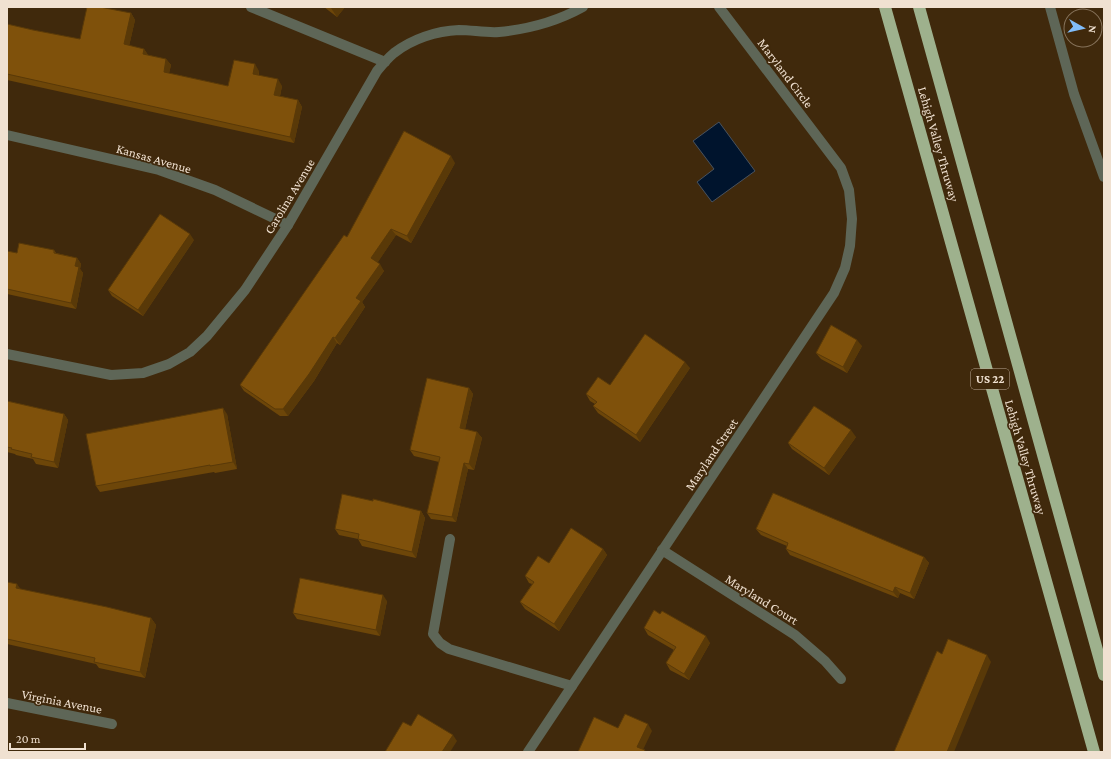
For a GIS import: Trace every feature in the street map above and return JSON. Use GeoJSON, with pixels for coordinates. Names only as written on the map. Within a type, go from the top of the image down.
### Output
{"type":"FeatureCollection","features":[{"type":"Feature","properties":{"kind":"highway","name":"Lehigh Valley Thruway"},"geometry":{"type":"LineString","coordinates":[[885,7],[1094,752]]}},
{"type":"Feature","properties":{"kind":"highway","name":"Lehigh Valley Thruway"},"geometry":{"type":"LineString","coordinates":[[919,7],[1104,675]]}},
{"type":"Feature","properties":{"kind":"street"},"geometry":{"type":"LineString","coordinates":[[251,7],[385,62]]}},
{"type":"Feature","properties":{"kind":"street","name":"Carolina Avenue"},"geometry":{"type":"LineString","coordinates":[[7,354],[111,375],[143,373],[169,364],[190,352],[208,336],[245,290],[288,224],[377,70],[394,53],[415,40],[435,33],[459,30],[497,32],[528,29],[563,18],[583,7]]}},
{"type":"Feature","properties":{"kind":"street","name":"Maryland Circle"},"geometry":{"type":"LineString","coordinates":[[719,7],[831,154]]}},
{"type":"Feature","properties":{"kind":"street"},"geometry":{"type":"LineString","coordinates":[[1050,7],[1074,94],[1104,177]]}},
{"type":"Feature","properties":{"kind":"street","name":"Kansas Avenue"},"geometry":{"type":"LineString","coordinates":[[7,135],[159,170],[215,190],[288,224]]}},
{"type":"Feature","properties":{"kind":"street","name":"Maryland Street"},"geometry":{"type":"LineString","coordinates":[[528,752],[834,293],[845,268],[850,246],[852,226],[849,190],[841,168],[831,154]]}},
{"type":"Feature","properties":{"kind":"street"},"geometry":{"type":"LineString","coordinates":[[450,539],[433,634],[440,643],[449,649],[572,686]]}},
{"type":"Feature","properties":{"kind":"street","name":"Maryland Court"},"geometry":{"type":"LineString","coordinates":[[662,550],[795,635],[825,661],[841,679]]}},
{"type":"Feature","properties":{"kind":"street","name":"Virginia Avenue"},"geometry":{"type":"LineString","coordinates":[[7,703],[112,724]]}},
{"type":"Feature","properties":{"kind":"water"},"geometry":{"type":"Polygon","coordinates":[[[719,122],[755,171],[712,202],[697,182],[714,169],[693,141],[719,122]]]}},
{"type":"Feature","properties":{"kind":"building"},"geometry":{"type":"Polygon","coordinates":[[[87,7],[100,7],[131,13],[124,44],[144,49],[143,54],[166,59],[164,72],[228,86],[234,60],[255,64],[253,74],[278,79],[274,95],[298,100],[290,137],[7,74],[7,24],[80,39],[87,7]]]}},
{"type":"Feature","properties":{"kind":"building"},"geometry":{"type":"Polygon","coordinates":[[[404,131],[451,156],[407,236],[391,229],[371,258],[380,264],[356,298],[361,301],[335,338],[333,337],[309,374],[283,409],[275,409],[240,385],[344,235],[347,237],[404,131]]]}},
{"type":"Feature","properties":{"kind":"building"},"geometry":{"type":"Polygon","coordinates":[[[160,214],[190,234],[138,310],[108,290],[160,214]]]}},
{"type":"Feature","properties":{"kind":"building"},"geometry":{"type":"Polygon","coordinates":[[[19,243],[54,250],[54,253],[77,258],[75,266],[79,267],[71,303],[7,289],[7,251],[17,253],[19,243]]]}},
{"type":"Feature","properties":{"kind":"building"},"geometry":{"type":"Polygon","coordinates":[[[831,325],[857,340],[843,367],[816,353],[831,325]]]}},
{"type":"Feature","properties":{"kind":"building"},"geometry":{"type":"Polygon","coordinates":[[[645,334],[685,362],[636,435],[593,406],[597,402],[586,394],[598,377],[610,385],[645,334]]]}},
{"type":"Feature","properties":{"kind":"building"},"geometry":{"type":"Polygon","coordinates":[[[427,378],[469,388],[460,428],[477,432],[469,464],[464,463],[452,517],[427,513],[440,457],[410,450],[427,378]]]}},
{"type":"Feature","properties":{"kind":"building"},"geometry":{"type":"Polygon","coordinates":[[[7,401],[64,414],[54,462],[31,457],[32,454],[7,447],[7,401]]]}},
{"type":"Feature","properties":{"kind":"building"},"geometry":{"type":"Polygon","coordinates":[[[814,406],[851,430],[824,468],[788,443],[814,406]]]}},
{"type":"Feature","properties":{"kind":"building"},"geometry":{"type":"Polygon","coordinates":[[[223,408],[233,462],[96,486],[86,434],[223,408]]]}},
{"type":"Feature","properties":{"kind":"building"},"geometry":{"type":"Polygon","coordinates":[[[773,493],[924,557],[910,593],[895,587],[893,592],[786,549],[788,543],[756,529],[773,493]]]}},
{"type":"Feature","properties":{"kind":"building"},"geometry":{"type":"Polygon","coordinates":[[[342,494],[373,501],[373,499],[421,511],[412,552],[358,539],[359,534],[335,529],[342,494]]]}},
{"type":"Feature","properties":{"kind":"building"},"geometry":{"type":"Polygon","coordinates":[[[571,528],[603,549],[554,624],[520,602],[534,582],[525,576],[538,556],[549,563],[571,528]]]}},
{"type":"Feature","properties":{"kind":"building"},"geometry":{"type":"Polygon","coordinates":[[[300,578],[383,595],[376,630],[293,613],[300,578]]]}},
{"type":"Feature","properties":{"kind":"building"},"geometry":{"type":"Polygon","coordinates":[[[7,582],[17,584],[16,588],[151,618],[140,672],[94,662],[95,658],[7,639],[7,582]]]}},
{"type":"Feature","properties":{"kind":"building"},"geometry":{"type":"Polygon","coordinates":[[[654,610],[660,614],[662,611],[706,636],[684,674],[666,663],[676,647],[644,628],[654,610]]]}},
{"type":"Feature","properties":{"kind":"building"},"geometry":{"type":"Polygon","coordinates":[[[948,639],[987,655],[947,752],[894,752],[937,651],[942,654],[948,639]]]}},
{"type":"Feature","properties":{"kind":"building"},"geometry":{"type":"Polygon","coordinates":[[[418,714],[453,735],[442,752],[385,752],[403,722],[411,726],[418,714]]]}},
{"type":"Feature","properties":{"kind":"building"},"geometry":{"type":"Polygon","coordinates":[[[625,714],[648,724],[637,747],[645,750],[644,752],[578,752],[594,717],[618,728],[625,714]]]}}]}
